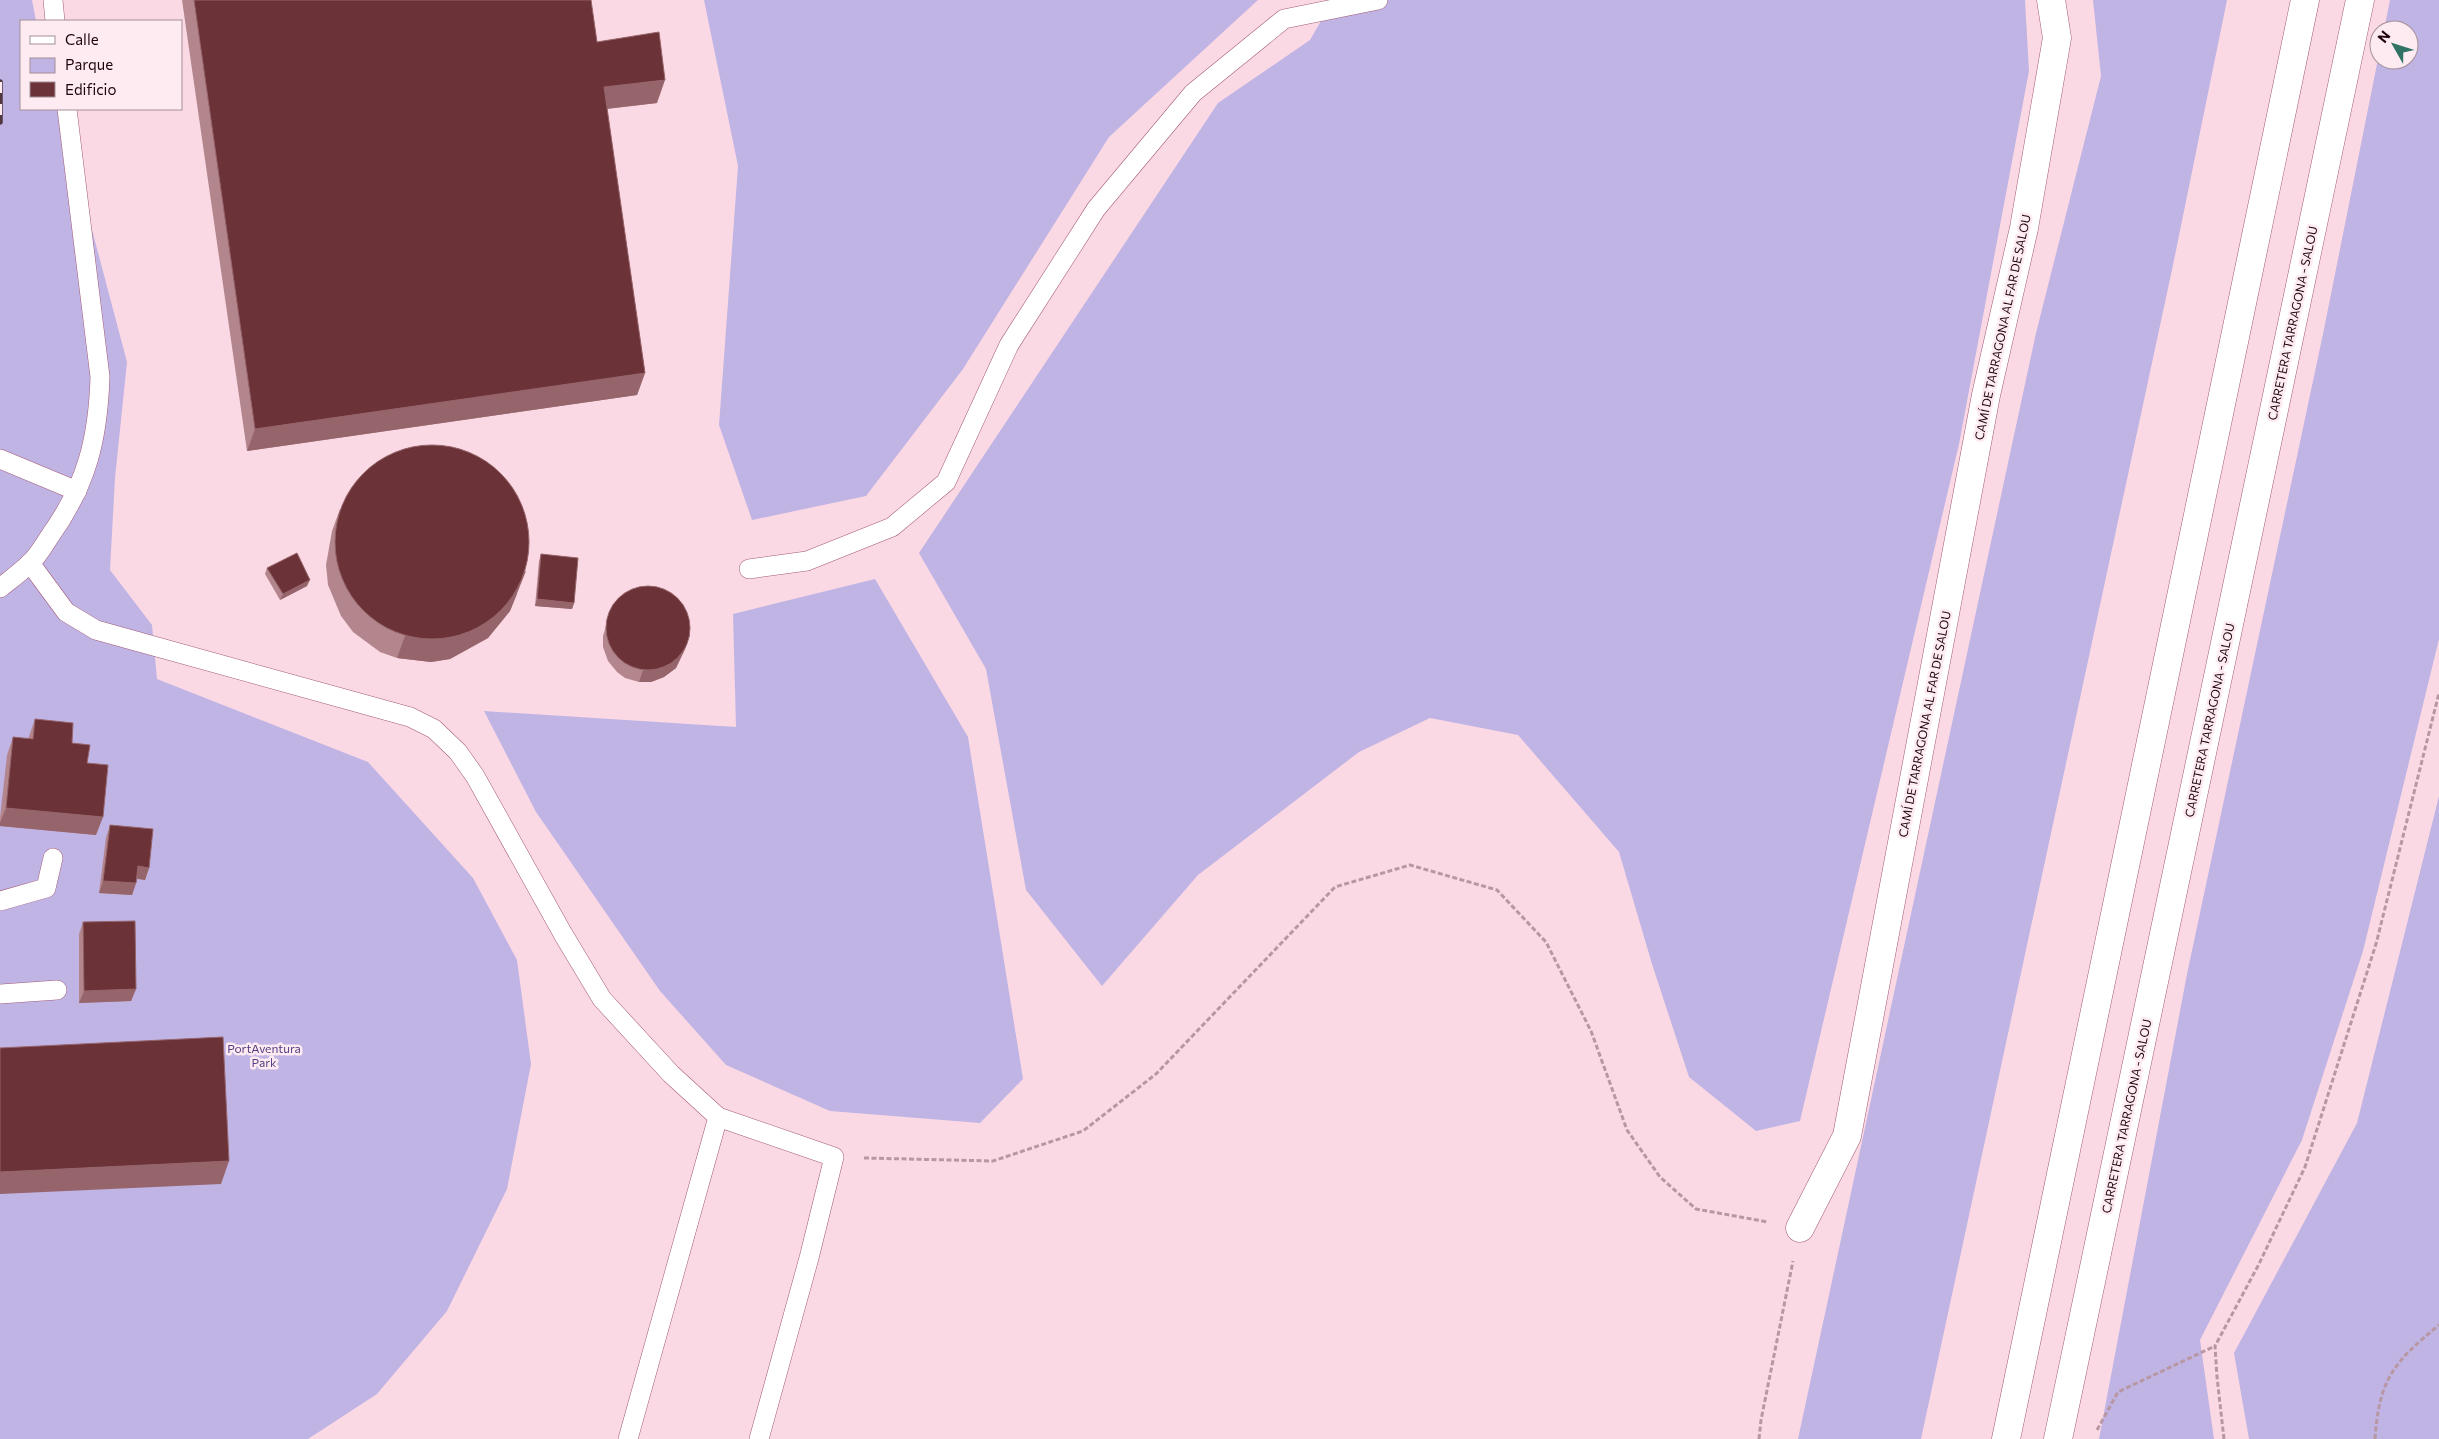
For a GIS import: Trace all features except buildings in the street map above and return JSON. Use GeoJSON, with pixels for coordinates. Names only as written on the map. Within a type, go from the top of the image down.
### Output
{"type":"FeatureCollection","features":[{"type":"Feature","properties":{"kind":"main road","name":"CAMÍ DE TARRAGONA AL FAR DE SALOU"},"geometry":{"type":"LineString","coordinates":[[1800,1228],[1847,1136],[1986,396],[2024,228],[2057,38],[2051,0]]}},
{"type":"Feature","properties":{"kind":"main road"},"geometry":{"type":"LineString","coordinates":[[2006,1439],[2305,0]]}},
{"type":"Feature","properties":{"kind":"main road","name":"CARRETERA TARRAGONA - SALOU"},"geometry":{"type":"LineString","coordinates":[[2058,1439],[2360,0]]}},
{"type":"Feature","properties":{"kind":"lane"},"geometry":{"type":"LineString","coordinates":[[53,0],[55,20]]}},
{"type":"Feature","properties":{"kind":"lane"},"geometry":{"type":"LineString","coordinates":[[749,570],[807,562],[892,527],[946,482],[1009,345],[1096,209],[1193,93],[1284,18],[1378,0]]}},
{"type":"Feature","properties":{"kind":"lane"},"geometry":{"type":"LineString","coordinates":[[0,588],[30,563],[63,517],[77,492],[91,455],[97,423],[100,376],[67,110]]}},
{"type":"Feature","properties":{"kind":"lane"},"geometry":{"type":"LineString","coordinates":[[0,458],[77,492]]}},
{"type":"Feature","properties":{"kind":"lane"},"geometry":{"type":"LineString","coordinates":[[30,563],[66,612],[96,630],[410,717],[434,729],[458,752],[475,776],[563,934],[602,999],[671,1074],[718,1117],[834,1157],[809,1258],[759,1439]]}},
{"type":"Feature","properties":{"kind":"lane"},"geometry":{"type":"LineString","coordinates":[[0,901],[46,888],[53,858]]}},
{"type":"Feature","properties":{"kind":"lane"},"geometry":{"type":"LineString","coordinates":[[0,994],[57,990]]}},
{"type":"Feature","properties":{"kind":"lane"},"geometry":{"type":"LineString","coordinates":[[628,1439],[718,1117]]}},
{"type":"Feature","properties":{"kind":"path"},"geometry":{"type":"LineString","coordinates":[[2224,1439],[2215,1346],[2259,1264],[2305,1167],[2376,944],[2439,693]]}},
{"type":"Feature","properties":{"kind":"path"},"geometry":{"type":"LineString","coordinates":[[834,1157],[993,1162],[1083,1131],[1156,1074],[1335,887],[1410,865],[1496,890],[1546,942],[1591,1031],[1627,1130],[1660,1177],[1696,1209],[1800,1228],[1763,1410],[1759,1439]]}},
{"type":"Feature","properties":{"kind":"path"},"geometry":{"type":"LineString","coordinates":[[2375,1439],[2377,1410],[2391,1372],[2408,1350],[2439,1325]]}},
{"type":"Feature","properties":{"kind":"path"},"geometry":{"type":"LineString","coordinates":[[2096,1431],[2118,1392],[2215,1346]]}},
{"type":"Feature","properties":{"kind":"green space","name":"PortAventura Park"},"geometry":{"type":"Polygon","coordinates":[[[0,0],[32,0],[36,20],[20,20],[20,110],[60,110],[127,362],[115,478],[110,570],[152,625],[157,679],[368,762],[473,878],[517,960],[531,1064],[507,1189],[447,1311],[377,1394],[308,1439],[0,1439],[0,0]]]}},
{"type":"Feature","properties":{"kind":"green space"},"geometry":{"type":"Polygon","coordinates":[[[704,0],[1258,0],[1109,137],[963,369],[866,496],[752,520],[719,425],[738,166],[704,0]]]}},
{"type":"Feature","properties":{"kind":"green space"},"geometry":{"type":"Polygon","coordinates":[[[1333,0],[2025,0],[2029,71],[1959,444],[1800,1121],[1756,1131],[1689,1077],[1652,964],[1619,852],[1518,735],[1430,718],[1359,752],[1198,875],[1102,986],[1026,890],[986,669],[919,553],[1218,103],[1310,40],[1333,0]]]}},
{"type":"Feature","properties":{"kind":"green space"},"geometry":{"type":"Polygon","coordinates":[[[2093,0],[2227,0],[2173,265],[1921,1439],[1798,1439],[2036,333],[2101,76],[2093,0]]]}},
{"type":"Feature","properties":{"kind":"green space"},"geometry":{"type":"Polygon","coordinates":[[[2390,0],[2439,0],[2439,639],[2363,951],[2302,1140],[2200,1340],[2214,1439],[2099,1439],[2187,974],[2323,334],[2376,70],[2419,70],[2419,20],[2386,20],[2390,0]]]}},
{"type":"Feature","properties":{"kind":"green space"},"geometry":{"type":"Polygon","coordinates":[[[875,579],[968,737],[1023,1079],[980,1123],[830,1111],[726,1065],[660,991],[536,812],[484,711],[736,727],[733,614],[875,579]]]}},
{"type":"Feature","properties":{"kind":"green space"},"geometry":{"type":"Polygon","coordinates":[[[2439,796],[2439,1439],[2249,1439],[2234,1353],[2357,1123],[2439,796]]]}},
{"type":"Feature","properties":{"kind":"railway"},"geometry":{"type":"LineString","coordinates":[[0,82],[0,122]]}}]}
